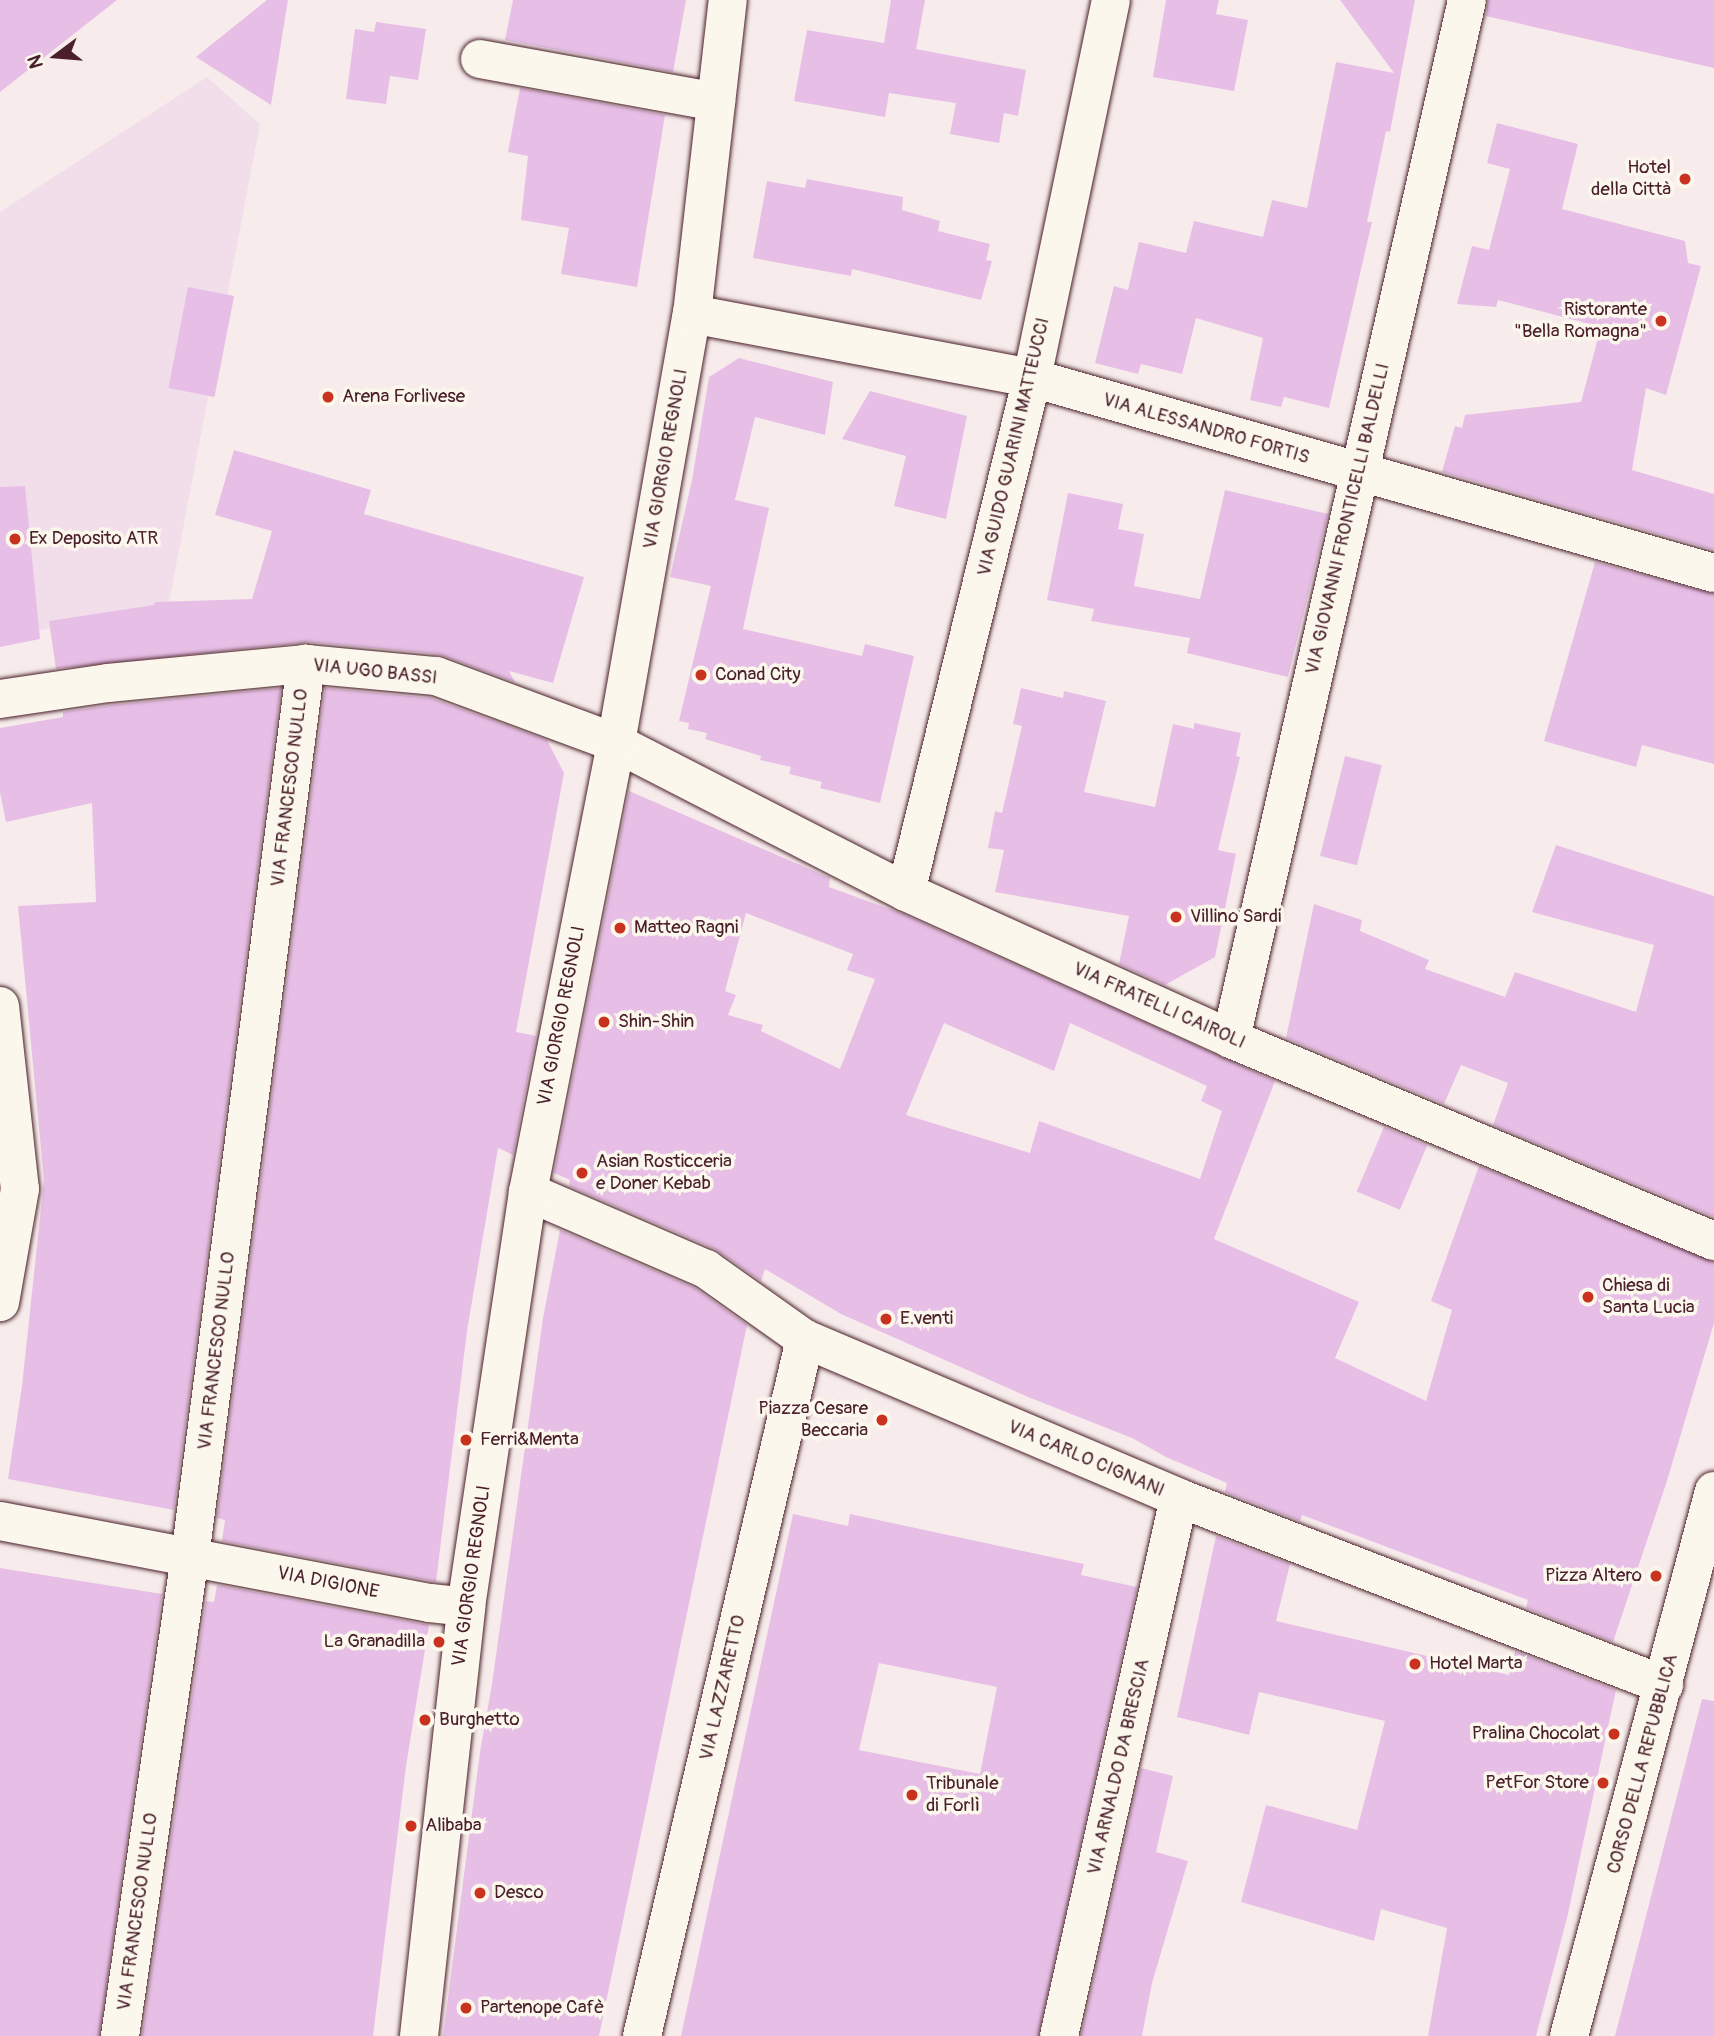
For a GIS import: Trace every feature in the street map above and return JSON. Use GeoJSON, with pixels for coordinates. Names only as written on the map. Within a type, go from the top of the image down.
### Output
{"type":"FeatureCollection","features":[{"type":"Feature","properties":{"kind":"street","name":"VIA GIORGIO REGNOLI"},"geometry":{"type":"LineString","coordinates":[[418,2036],[466,1607],[528,1192],[616,743],[692,314],[728,0]]}},
{"type":"Feature","properties":{"kind":"street","name":"VIA GUIDO GUARINI MATTEUCCI"},"geometry":{"type":"LineString","coordinates":[[906,892],[1032,378],[1111,0]]}},
{"type":"Feature","properties":{"kind":"street","name":"VIA GIOVANNI FRONTICELLI BALDELLI"},"geometry":{"type":"LineString","coordinates":[[1231,1039],[1467,0]]}},
{"type":"Feature","properties":{"kind":"street"},"geometry":{"type":"LineString","coordinates":[[480,59],[716,102]]}},
{"type":"Feature","properties":{"kind":"street","name":"VIA ALESSANDRO FORTIS"},"geometry":{"type":"LineString","coordinates":[[692,314],[1032,378],[1358,474],[1714,573]]}},
{"type":"Feature","properties":{"kind":"street","name":"VIA UGO BASSI"},"geometry":{"type":"LineString","coordinates":[[0,699],[108,683],[306,664],[436,676],[616,743]]}},
{"type":"Feature","properties":{"kind":"street","name":"VIA FRANCESCO NULLO"},"geometry":{"type":"LineString","coordinates":[[120,2036],[190,1557],[306,664]]}},
{"type":"Feature","properties":{"kind":"street","name":"VIA FRATELLI CAIROLI"},"geometry":{"type":"LineString","coordinates":[[616,743],[906,892],[1231,1039],[1714,1241]]}},
{"type":"Feature","properties":{"kind":"street"},"geometry":{"type":"LineString","coordinates":[[0,1006],[20,1189],[0,1302]]}},
{"type":"Feature","properties":{"kind":"street","name":"VIA CARLO CIGNANI"},"geometry":{"type":"LineString","coordinates":[[528,1192],[706,1269],[805,1339],[1179,1498],[1664,1685]]}},
{"type":"Feature","properties":{"kind":"street","name":"VIA LAZZARETTO"},"geometry":{"type":"LineString","coordinates":[[642,2036],[805,1339]]}},
{"type":"Feature","properties":{"kind":"street","name":"CORSO DELLA REPUBBLICA"},"geometry":{"type":"LineString","coordinates":[[1569,2036],[1714,1491]]}},
{"type":"Feature","properties":{"kind":"street","name":"VIA ARNALDO DA BRESCIA"},"geometry":{"type":"LineString","coordinates":[[1059,2036],[1179,1498]]}},
{"type":"Feature","properties":{"kind":"street","name":"VIA DIGIONE"},"geometry":{"type":"LineString","coordinates":[[0,1521],[430,1603],[466,1607]]}},
{"type":"Feature","properties":{"kind":"shaded area"},"geometry":{"type":"Polygon","coordinates":[[[207,77],[260,124],[169,603],[0,639],[0,212],[207,77]]]}},
{"type":"Feature","properties":{"kind":"building"},"geometry":{"type":"Polygon","coordinates":[[[0,0],[117,0],[0,92],[0,0]]]}},
{"type":"Feature","properties":{"kind":"building"},"geometry":{"type":"Polygon","coordinates":[[[267,0],[288,0],[271,105],[196,57],[267,0]]]}},
{"type":"Feature","properties":{"kind":"building"},"geometry":{"type":"Polygon","coordinates":[[[513,0],[686,0],[673,72],[505,40],[513,0]]]}},
{"type":"Feature","properties":{"kind":"building"},"geometry":{"type":"Polygon","coordinates":[[[891,0],[925,0],[916,49],[1026,70],[1018,116],[1004,113],[999,143],[950,134],[956,103],[889,93],[885,117],[794,101],[807,30],[884,43],[891,0]]]}},
{"type":"Feature","properties":{"kind":"building"},"geometry":{"type":"Polygon","coordinates":[[[1166,0],[1219,0],[1216,14],[1248,20],[1234,91],[1153,77],[1166,0]]]}},
{"type":"Feature","properties":{"kind":"building"},"geometry":{"type":"Polygon","coordinates":[[[1340,0],[1415,0],[1390,132],[1386,131],[1367,222],[1372,222],[1329,408],[1284,397],[1281,407],[1250,400],[1263,338],[1196,318],[1182,374],[1141,364],[1138,374],[1095,363],[1114,286],[1128,290],[1139,242],[1186,253],[1194,221],[1263,237],[1272,200],[1307,208],[1336,62],[1394,73],[1340,0]]]}},
{"type":"Feature","properties":{"kind":"building"},"geometry":{"type":"Polygon","coordinates":[[[1488,0],[1714,0],[1714,68],[1486,16],[1488,0]]]}},
{"type":"Feature","properties":{"kind":"building"},"geometry":{"type":"Polygon","coordinates":[[[376,22],[426,29],[418,80],[390,76],[386,104],[346,99],[355,29],[374,32],[376,22]]]}},
{"type":"Feature","properties":{"kind":"building"},"geometry":{"type":"Polygon","coordinates":[[[520,88],[665,115],[637,287],[561,274],[569,228],[521,220],[528,156],[508,152],[520,88]]]}},
{"type":"Feature","properties":{"kind":"building"},"geometry":{"type":"Polygon","coordinates":[[[1497,123],[1578,144],[1562,209],[1685,241],[1688,263],[1701,266],[1666,395],[1646,388],[1632,470],[1714,494],[1714,550],[1442,472],[1455,426],[1462,428],[1465,415],[1581,402],[1601,327],[1498,300],[1496,307],[1457,304],[1472,246],[1489,250],[1510,169],[1487,163],[1497,123]]]}},
{"type":"Feature","properties":{"kind":"building"},"geometry":{"type":"Polygon","coordinates":[[[807,179],[903,197],[902,210],[940,221],[938,231],[990,244],[986,260],[992,261],[981,300],[852,269],[851,276],[753,258],[767,181],[805,188],[807,179]]]}},
{"type":"Feature","properties":{"kind":"building"},"geometry":{"type":"Polygon","coordinates":[[[188,287],[234,296],[214,397],[168,388],[188,287]]]}},
{"type":"Feature","properties":{"kind":"building"},"geometry":{"type":"Polygon","coordinates":[[[739,358],[833,382],[825,435],[755,417],[735,500],[769,508],[743,629],[862,656],[865,644],[914,656],[880,803],[820,788],[822,782],[789,774],[791,767],[760,760],[761,756],[705,739],[707,733],[688,729],[689,723],[679,721],[711,586],[670,577],[692,480],[709,377],[739,358]]]}},
{"type":"Feature","properties":{"kind":"building"},"geometry":{"type":"Polygon","coordinates":[[[870,391],[967,416],[946,519],[894,506],[906,456],[842,439],[870,391]]]}},
{"type":"Feature","properties":{"kind":"building"},"geometry":{"type":"Polygon","coordinates":[[[234,450],[371,490],[364,514],[584,577],[553,683],[509,671],[515,682],[438,654],[308,642],[56,669],[49,621],[154,605],[155,602],[252,599],[272,531],[215,515],[234,450]]]}},
{"type":"Feature","properties":{"kind":"building","name":"Ex Deposito ATR"},"geometry":{"type":"Polygon","coordinates":[[[25,486],[40,639],[0,647],[0,487],[25,486]]]}},
{"type":"Feature","properties":{"kind":"building"},"geometry":{"type":"Polygon","coordinates":[[[1225,490],[1328,514],[1288,677],[1187,653],[1190,638],[1091,621],[1094,609],[1047,600],[1068,493],[1123,504],[1118,529],[1144,534],[1134,586],[1200,599],[1225,490]]]}},
{"type":"Feature","properties":{"kind":"building"},"geometry":{"type":"Polygon","coordinates":[[[1595,562],[1714,594],[1714,764],[1642,745],[1636,767],[1544,741],[1595,562]]]}},
{"type":"Feature","properties":{"kind":"building"},"geometry":{"type":"Polygon","coordinates":[[[281,688],[174,1510],[8,1479],[22,1386],[44,1180],[18,906],[96,902],[92,803],[6,822],[0,792],[0,728],[63,717],[63,712],[111,705],[281,688]]]}},
{"type":"Feature","properties":{"kind":"building"},"geometry":{"type":"Polygon","coordinates":[[[325,688],[431,698],[547,740],[564,773],[516,1032],[536,1036],[513,1155],[498,1148],[467,1331],[436,1582],[222,1541],[225,1520],[217,1518],[325,688]]]}},
{"type":"Feature","properties":{"kind":"building"},"geometry":{"type":"Polygon","coordinates":[[[1021,688],[1063,698],[1064,691],[1106,701],[1084,792],[1155,807],[1173,724],[1194,729],[1194,723],[1241,733],[1236,756],[1240,757],[1218,850],[1236,854],[1215,957],[1165,985],[1119,964],[1129,916],[995,892],[1004,850],[988,848],[995,811],[1002,813],[1022,726],[1013,724],[1021,688]]]}},
{"type":"Feature","properties":{"kind":"building"},"geometry":{"type":"Polygon","coordinates":[[[1345,756],[1382,765],[1357,865],[1320,856],[1345,756]]]}},
{"type":"Feature","properties":{"kind":"building"},"geometry":{"type":"Polygon","coordinates":[[[629,791],[830,878],[829,887],[903,914],[1275,1081],[1214,1239],[1359,1302],[1335,1358],[1426,1401],[1452,1310],[1431,1301],[1479,1166],[1714,1262],[1714,1323],[1666,1484],[1613,1642],[1526,1608],[1528,1600],[1302,1515],[1300,1521],[1225,1492],[1227,1483],[1166,1457],[1132,1438],[1028,1397],[841,1314],[765,1269],[761,1281],[715,1249],[569,1186],[570,1180],[554,1173],[629,791]],[[746,913],[725,991],[736,995],[728,1015],[763,1025],[761,1031],[840,1069],[875,979],[847,970],[853,954],[746,913]],[[944,1023],[906,1115],[1030,1153],[1039,1121],[1200,1179],[1222,1111],[1201,1101],[1207,1086],[1070,1023],[1054,1071],[944,1023]]]}},
{"type":"Feature","properties":{"kind":"building"},"geometry":{"type":"Polygon","coordinates":[[[1556,845],[1714,896],[1714,1217],[1493,1125],[1508,1083],[1461,1065],[1444,1104],[1286,1038],[1314,904],[1362,920],[1360,931],[1429,960],[1425,969],[1505,997],[1515,972],[1636,1012],[1654,945],[1532,912],[1556,845]]]}},
{"type":"Feature","properties":{"kind":"building"},"geometry":{"type":"Polygon","coordinates":[[[1384,1127],[1427,1145],[1400,1210],[1357,1191],[1384,1127]]]}},
{"type":"Feature","properties":{"kind":"building"},"geometry":{"type":"Polygon","coordinates":[[[560,1230],[695,1288],[747,1325],[599,2036],[443,2036],[480,1752],[492,1684],[543,1318],[560,1230]]]}},
{"type":"Feature","properties":{"kind":"building","name":"Tribunale di Forlì"},"geometry":{"type":"Polygon","coordinates":[[[793,1514],[848,1526],[850,1514],[1084,1564],[1081,1575],[1137,1587],[1038,2036],[681,2036],[793,1514]],[[879,1663],[859,1750],[980,1774],[997,1687],[879,1663]]]}},
{"type":"Feature","properties":{"kind":"building"},"geometry":{"type":"Polygon","coordinates":[[[1216,1536],[1290,1564],[1276,1621],[1509,1675],[1515,1651],[1616,1690],[1567,1918],[1536,2036],[1428,2036],[1447,1928],[1381,1909],[1374,1941],[1241,1902],[1266,1805],[1357,1830],[1385,1721],[1259,1692],[1249,1735],[1177,1717],[1216,1536]]]}},
{"type":"Feature","properties":{"kind":"building"},"geometry":{"type":"Polygon","coordinates":[[[0,1568],[162,1594],[99,2036],[0,2036],[0,1568]]]}},
{"type":"Feature","properties":{"kind":"building"},"geometry":{"type":"Polygon","coordinates":[[[217,1585],[429,1625],[406,1766],[373,2036],[142,2036],[206,1601],[214,1602],[217,1585]]]}},
{"type":"Feature","properties":{"kind":"building"},"geometry":{"type":"Polygon","coordinates":[[[1702,1699],[1714,1701],[1714,2036],[1615,2036],[1702,1699]]]}},
{"type":"Feature","properties":{"kind":"building"},"geometry":{"type":"Polygon","coordinates":[[[1141,1768],[1173,1776],[1156,1852],[1188,1861],[1152,1983],[1142,2036],[1081,2036],[1141,1768]]]}},
{"type":"Feature","properties":{"kind":"place","name":"Hotel della Città"},"geometry":{"type":"Point","coordinates":[1685,179]}},
{"type":"Feature","properties":{"kind":"place","name":"Ristorante \"Bella Romagna\""},"geometry":{"type":"Point","coordinates":[1661,321]}},
{"type":"Feature","properties":{"kind":"place","name":"Arena Forlivese"},"geometry":{"type":"Point","coordinates":[328,397]}},
{"type":"Feature","properties":{"kind":"place","name":"Ex Deposito ATR"},"geometry":{"type":"Point","coordinates":[15,539]}},
{"type":"Feature","properties":{"kind":"place","name":"Conad City"},"geometry":{"type":"Point","coordinates":[701,675]}},
{"type":"Feature","properties":{"kind":"place","name":"Villino Sardi"},"geometry":{"type":"Point","coordinates":[1176,917]}},
{"type":"Feature","properties":{"kind":"place","name":"Matteo Ragni"},"geometry":{"type":"Point","coordinates":[620,928]}},
{"type":"Feature","properties":{"kind":"place","name":"Shin-Shin"},"geometry":{"type":"Point","coordinates":[604,1022]}},
{"type":"Feature","properties":{"kind":"place","name":"Asian Rosticceria e Doner Kebab"},"geometry":{"type":"Point","coordinates":[582,1173]}},
{"type":"Feature","properties":{"kind":"place","name":"Chiesa di Santa Lucia"},"geometry":{"type":"Point","coordinates":[1588,1297]}},
{"type":"Feature","properties":{"kind":"place","name":"E.venti"},"geometry":{"type":"Point","coordinates":[886,1319]}},
{"type":"Feature","properties":{"kind":"place","name":"Piazza Cesare Beccaria"},"geometry":{"type":"Point","coordinates":[882,1420]}},
{"type":"Feature","properties":{"kind":"place","name":"Ferri&Menta"},"geometry":{"type":"Point","coordinates":[466,1440]}},
{"type":"Feature","properties":{"kind":"place","name":"Pizza Altero"},"geometry":{"type":"Point","coordinates":[1656,1576]}},
{"type":"Feature","properties":{"kind":"place","name":"La Granadilla"},"geometry":{"type":"Point","coordinates":[439,1642]}},
{"type":"Feature","properties":{"kind":"place","name":"Hotel Marta"},"geometry":{"type":"Point","coordinates":[1415,1664]}},
{"type":"Feature","properties":{"kind":"place","name":"Burghetto"},"geometry":{"type":"Point","coordinates":[425,1720]}},
{"type":"Feature","properties":{"kind":"place","name":"Pralina Chocolat"},"geometry":{"type":"Point","coordinates":[1614,1734]}},
{"type":"Feature","properties":{"kind":"place","name":"PetFor Store"},"geometry":{"type":"Point","coordinates":[1603,1783]}},
{"type":"Feature","properties":{"kind":"place","name":"Tribunale di Forlì"},"geometry":{"type":"Point","coordinates":[912,1795]}},
{"type":"Feature","properties":{"kind":"place","name":"Alibaba"},"geometry":{"type":"Point","coordinates":[411,1826]}},
{"type":"Feature","properties":{"kind":"place","name":"Desco"},"geometry":{"type":"Point","coordinates":[480,1893]}},
{"type":"Feature","properties":{"kind":"place","name":"Partenope Cafè"},"geometry":{"type":"Point","coordinates":[466,2008]}}]}
